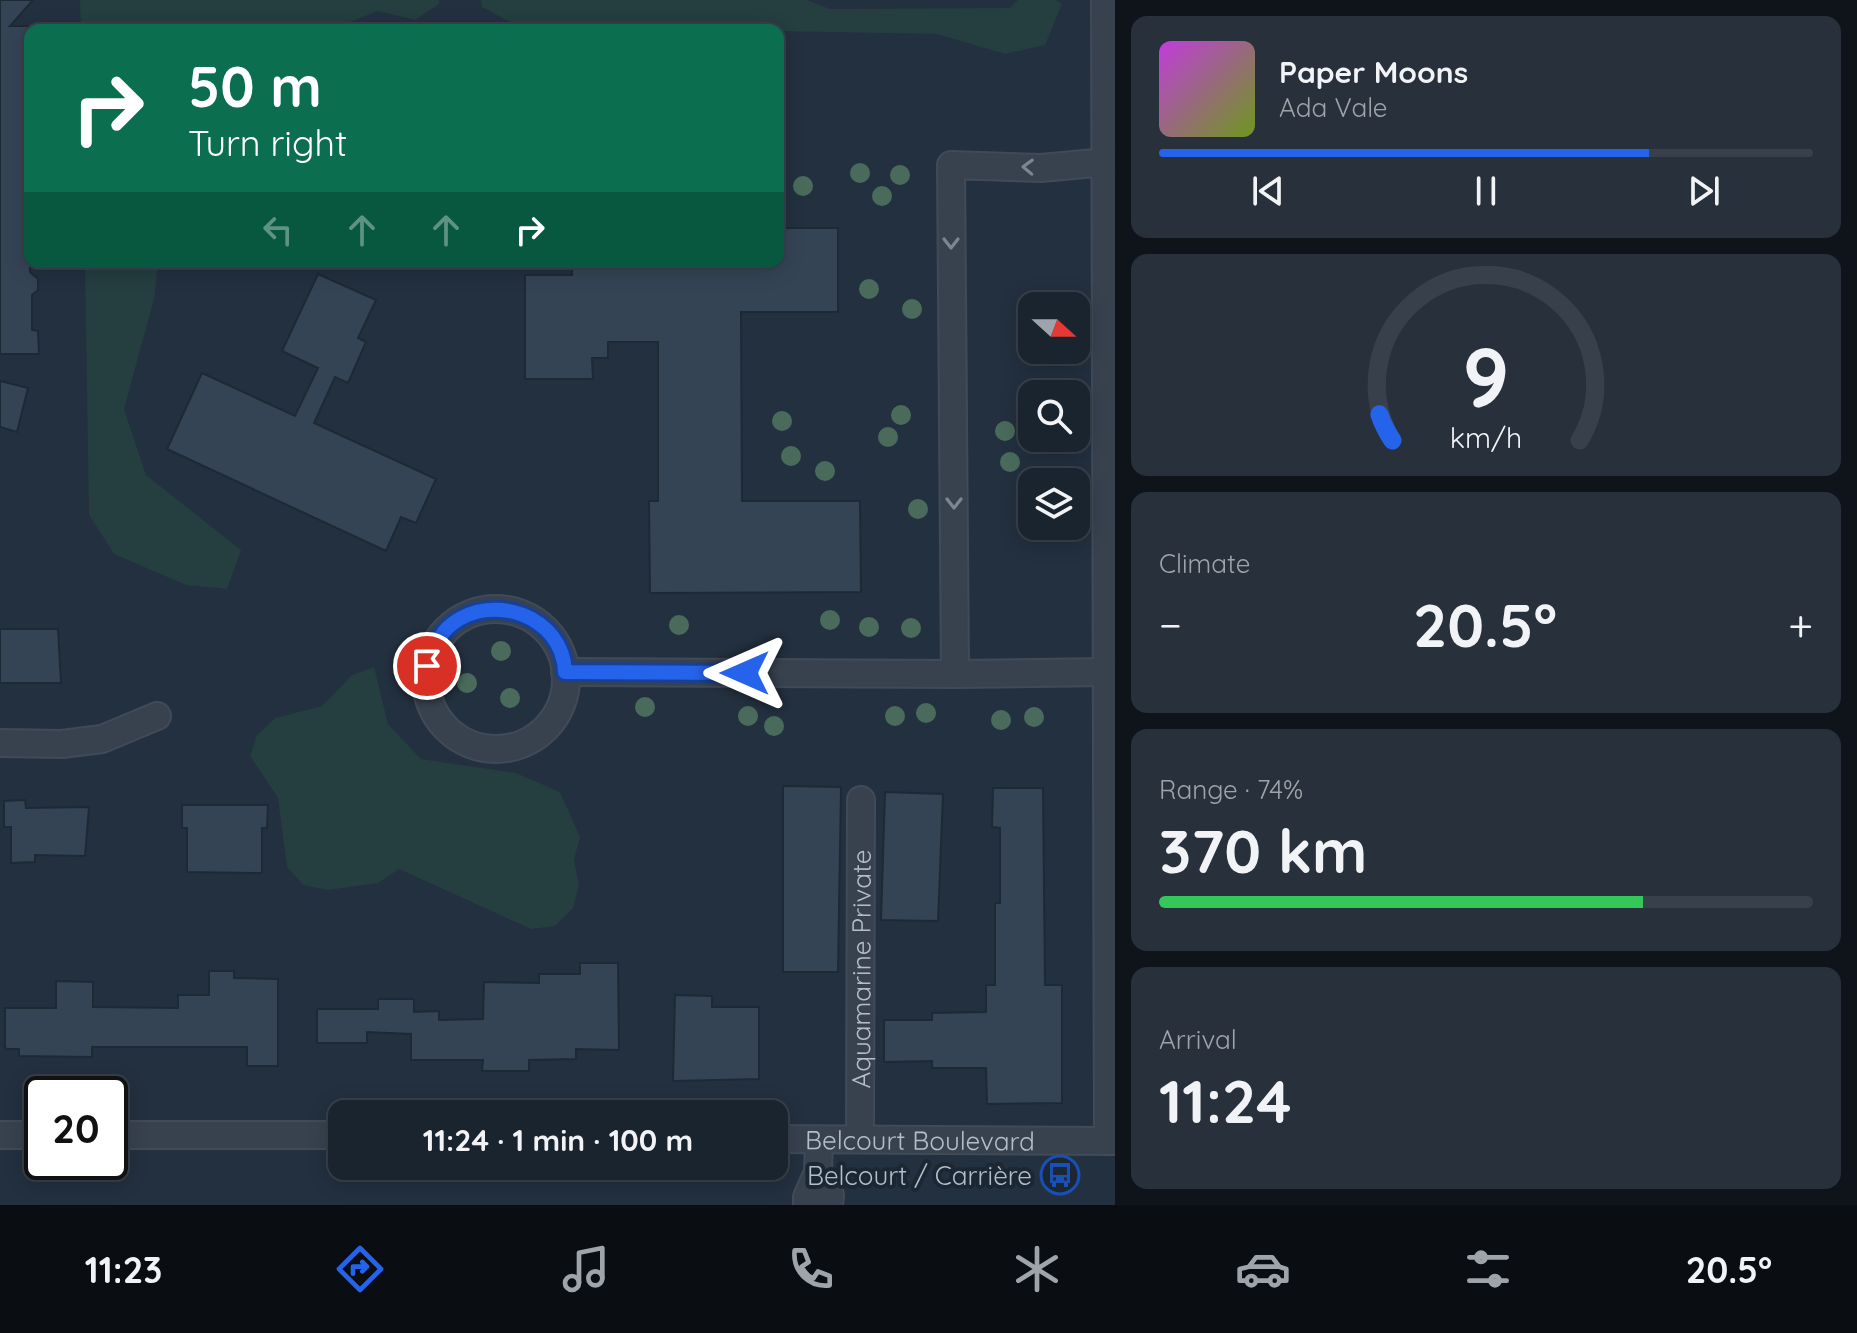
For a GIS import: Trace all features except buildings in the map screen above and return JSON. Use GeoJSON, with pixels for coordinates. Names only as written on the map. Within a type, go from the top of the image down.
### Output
{"type":"FeatureCollection","features":[{"type":"Feature","properties":{"kind":"street"},"geometry":{"type":"LineString","coordinates":[[1105,0],[1111,1141]]}},
{"type":"Feature","properties":{"kind":"street"},"geometry":{"type":"LineString","coordinates":[[955,674],[951,165],[1041,168],[1106,162]]}},
{"type":"Feature","properties":{"kind":"street"},"geometry":{"type":"LineString","coordinates":[[496,608],[520,612],[541,624],[557,643],[565,672],[560,707],[548,726],[530,740],[510,747],[488,748],[466,743],[448,730],[435,713],[427,690],[427,666],[435,643],[451,624],[472,612],[496,608]]}},
{"type":"Feature","properties":{"kind":"street"},"geometry":{"type":"LineString","coordinates":[[565,672],[1108,672]]}},
{"type":"Feature","properties":{"kind":"street"},"geometry":{"type":"LineString","coordinates":[[0,743],[62,744],[102,739],[157,716]]}},
{"type":"Feature","properties":{"kind":"street","name":"Aquamarine Private"},"geometry":{"type":"LineString","coordinates":[[860,1139],[861,800]]}},
{"type":"Feature","properties":{"kind":"street"},"geometry":{"type":"LineString","coordinates":[[0,1135],[24,1135]]}},
{"type":"Feature","properties":{"kind":"street"},"geometry":{"type":"LineString","coordinates":[[128,1135],[328,1135]]}},
{"type":"Feature","properties":{"kind":"street","name":"Belcourt Boulevard"},"geometry":{"type":"LineString","coordinates":[[788,1139],[1111,1141]]}},
{"type":"Feature","properties":{"kind":"street"},"geometry":{"type":"LineString","coordinates":[[807,1205],[807,1197],[818,1172],[819,1140]]}},
{"type":"Feature","properties":{"kind":"street"},"geometry":{"type":"LineString","coordinates":[[818,1172],[830,1195],[829,1205]]}},
{"type":"Feature","properties":{"kind":"green space"},"geometry":{"type":"Polygon","coordinates":[[[80,0],[439,0],[439,4],[415,20],[378,11],[345,24],[81,24],[80,0]]]}},
{"type":"Feature","properties":{"kind":"green space"},"geometry":{"type":"Polygon","coordinates":[[[481,0],[807,0],[830,9],[1010,8],[1018,0],[1056,0],[1062,4],[1045,45],[1005,54],[937,34],[784,31],[784,24],[514,24],[482,7],[481,0]]]}},
{"type":"Feature","properties":{"kind":"green space"},"geometry":{"type":"Polygon","coordinates":[[[85,268],[157,268],[154,299],[124,409],[146,475],[241,550],[227,589],[186,585],[114,554],[89,515],[85,268]]]}},
{"type":"Feature","properties":{"kind":"green space"},"geometry":{"type":"Polygon","coordinates":[[[374,667],[388,724],[421,759],[516,773],[560,792],[580,837],[574,860],[579,885],[573,908],[555,926],[531,929],[399,869],[378,883],[328,890],[303,885],[287,867],[278,798],[250,756],[257,735],[275,718],[322,706],[352,675],[374,667]]]}},
{"type":"Feature","properties":{"kind":"place","name":"Belcourt / Carrière"},"geometry":{"type":"Point","coordinates":[1060,1175]}},
{"type":"Feature","properties":{"kind":"route"},"geometry":{"type":"LineString","coordinates":[[427,666],[435,643],[451,624],[472,612],[496,608],[520,612],[541,624],[557,643],[565,672],[745,673]]}}]}
